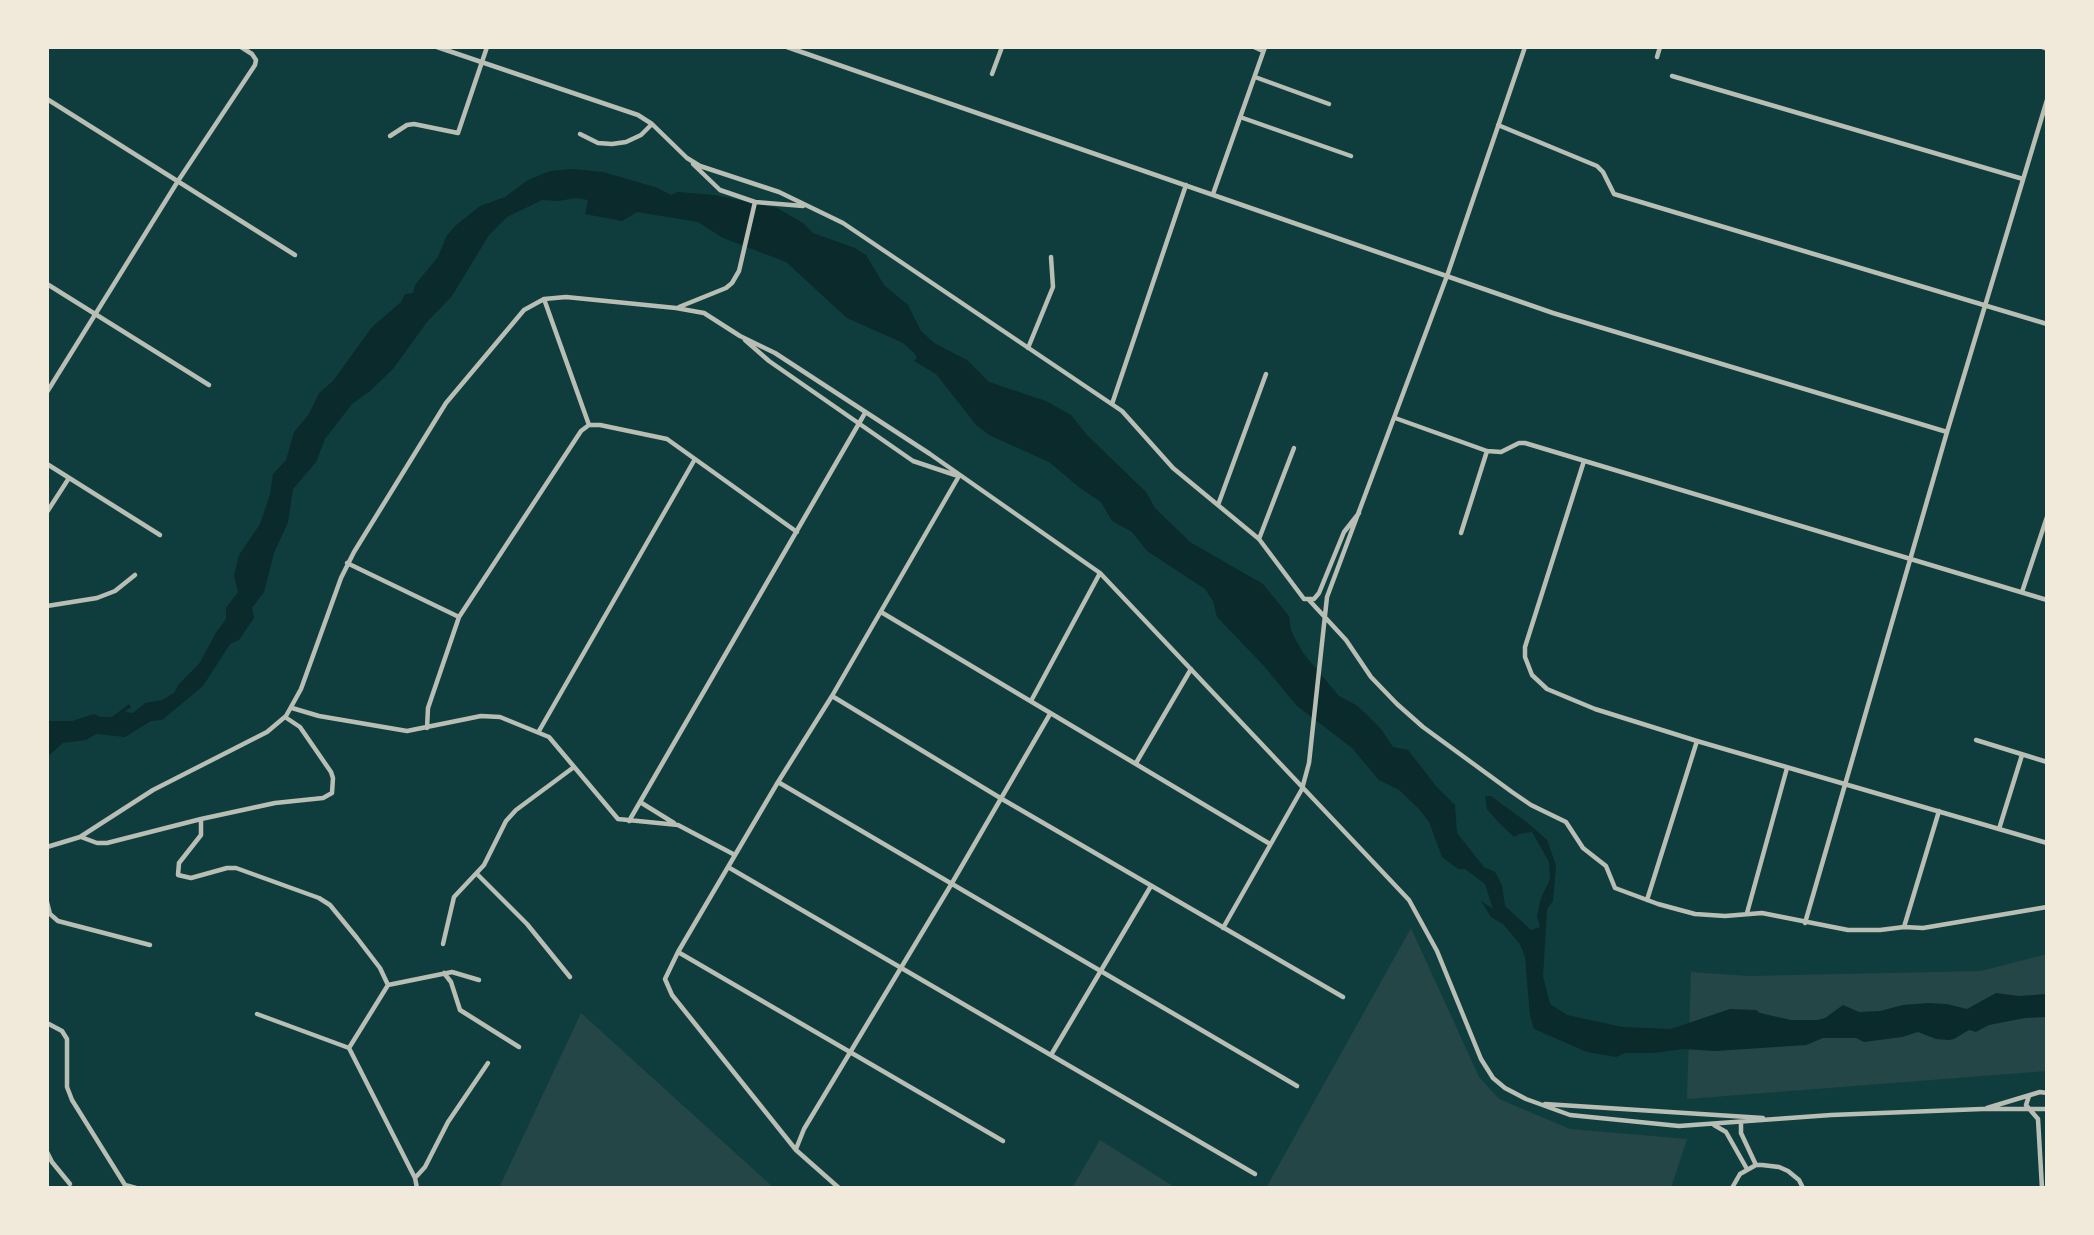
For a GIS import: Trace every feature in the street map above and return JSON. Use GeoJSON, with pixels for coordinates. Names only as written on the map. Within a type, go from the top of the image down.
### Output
{"type":"FeatureCollection","features":[{"type":"Feature","properties":{"kind":"street"},"geometry":{"type":"LineString","coordinates":[[47,392],[178,181],[255,65],[256,60],[252,54],[241,47]]}},
{"type":"Feature","properties":{"kind":"street"},"geometry":{"type":"LineString","coordinates":[[437,47],[638,115],[652,124],[720,190],[755,202],[807,206]]}},
{"type":"Feature","properties":{"kind":"street"},"geometry":{"type":"LineString","coordinates":[[390,136],[407,125],[414,124],[458,133],[486,47]]}},
{"type":"Feature","properties":{"kind":"street"},"geometry":{"type":"LineString","coordinates":[[787,47],[1553,313],[1947,432]]}},
{"type":"Feature","properties":{"kind":"street"},"geometry":{"type":"LineString","coordinates":[[992,74],[1002,47]]}},
{"type":"Feature","properties":{"kind":"street"},"geometry":{"type":"LineString","coordinates":[[1213,194],[1264,49],[1254,47]]}},
{"type":"Feature","properties":{"kind":"street"},"geometry":{"type":"LineString","coordinates":[[1223,928],[1302,789],[1309,763],[1324,611],[1447,276],[1525,47]]}},
{"type":"Feature","properties":{"kind":"street"},"geometry":{"type":"LineString","coordinates":[[1657,57],[1660,47]]}},
{"type":"Feature","properties":{"kind":"street"},"geometry":{"type":"LineString","coordinates":[[1672,76],[2023,179]]}},
{"type":"Feature","properties":{"kind":"street"},"geometry":{"type":"LineString","coordinates":[[1255,77],[1329,104]]}},
{"type":"Feature","properties":{"kind":"street"},"geometry":{"type":"LineString","coordinates":[[47,99],[295,255]]}},
{"type":"Feature","properties":{"kind":"street"},"geometry":{"type":"LineString","coordinates":[[1805,923],[1947,432],[2047,100]]}},
{"type":"Feature","properties":{"kind":"street"},"geometry":{"type":"LineString","coordinates":[[1240,117],[1351,156]]}},
{"type":"Feature","properties":{"kind":"street"},"geometry":{"type":"LineString","coordinates":[[580,134],[598,143],[612,144],[641,135],[652,124]]}},
{"type":"Feature","properties":{"kind":"street"},"geometry":{"type":"LineString","coordinates":[[1498,125],[1597,166],[1614,194],[2047,324]]}},
{"type":"Feature","properties":{"kind":"street"},"geometry":{"type":"LineString","coordinates":[[687,159],[708,170],[779,192],[844,223],[1122,411],[1173,468],[1259,540],[1306,600],[1346,640],[1371,677],[1397,704],[1423,727],[1521,798],[1566,822],[1583,848],[1606,866],[1615,888],[1695,914],[1725,916],[1762,913],[1848,930],[1923,928],[2047,907]]}},
{"type":"Feature","properties":{"kind":"street"},"geometry":{"type":"LineString","coordinates":[[1112,404],[1186,185]]}},
{"type":"Feature","properties":{"kind":"street"},"geometry":{"type":"LineString","coordinates":[[676,308],[726,288],[732,282],[738,271],[755,202]]}},
{"type":"Feature","properties":{"kind":"street"},"geometry":{"type":"LineString","coordinates":[[1028,348],[1053,287],[1051,257]]}},
{"type":"Feature","properties":{"kind":"street"},"geometry":{"type":"LineString","coordinates":[[47,284],[209,385]]}},
{"type":"Feature","properties":{"kind":"street"},"geometry":{"type":"LineString","coordinates":[[47,847],[80,837],[147,794],[267,732],[285,717],[301,690],[347,563],[456,390],[524,310],[544,299],[566,297],[699,311],[775,353],[930,454],[1100,573],[1409,900],[1437,951],[1481,1059],[1493,1079],[1513,1093],[1562,1113],[1586,1118],[1679,1126],[1982,1109],[2047,1109]]}},
{"type":"Feature","properties":{"kind":"street"},"geometry":{"type":"LineString","coordinates":[[544,299],[589,425]]}},
{"type":"Feature","properties":{"kind":"street"},"geometry":{"type":"LineString","coordinates":[[740,336],[769,361],[913,461],[959,476]]}},
{"type":"Feature","properties":{"kind":"street"},"geometry":{"type":"LineString","coordinates":[[1218,505],[1266,374]]}},
{"type":"Feature","properties":{"kind":"street"},"geometry":{"type":"LineString","coordinates":[[629,822],[865,413]]}},
{"type":"Feature","properties":{"kind":"street"},"geometry":{"type":"LineString","coordinates":[[1395,418],[1487,451],[1501,452],[1519,443],[1525,443],[2047,600]]}},
{"type":"Feature","properties":{"kind":"street"},"geometry":{"type":"LineString","coordinates":[[427,729],[428,708],[459,617],[581,431],[589,425],[660,436],[797,531]]}},
{"type":"Feature","properties":{"kind":"street"},"geometry":{"type":"LineString","coordinates":[[1259,540],[1294,448]]}},
{"type":"Feature","properties":{"kind":"street"},"geometry":{"type":"LineString","coordinates":[[1461,533],[1487,451]]}},
{"type":"Feature","properties":{"kind":"street"},"geometry":{"type":"LineString","coordinates":[[539,732],[695,459]]}},
{"type":"Feature","properties":{"kind":"street"},"geometry":{"type":"LineString","coordinates":[[1584,461],[1525,647],[1528,668],[1546,689],[1595,709],[1698,741],[2047,843]]}},
{"type":"Feature","properties":{"kind":"street"},"geometry":{"type":"LineString","coordinates":[[47,464],[160,535]]}},
{"type":"Feature","properties":{"kind":"street"},"geometry":{"type":"LineString","coordinates":[[839,1188],[796,1150],[667,989],[665,979],[678,952],[832,696],[959,476]]}},
{"type":"Feature","properties":{"kind":"street"},"geometry":{"type":"LineString","coordinates":[[47,512],[69,478]]}},
{"type":"Feature","properties":{"kind":"street"},"geometry":{"type":"LineString","coordinates":[[1306,600],[1314,599],[1319,593],[1344,532],[1359,513]]}},
{"type":"Feature","properties":{"kind":"street"},"geometry":{"type":"LineString","coordinates":[[2022,592],[2047,517]]}},
{"type":"Feature","properties":{"kind":"street"},"geometry":{"type":"LineString","coordinates":[[347,563],[459,617]]}},
{"type":"Feature","properties":{"kind":"street"},"geometry":{"type":"LineString","coordinates":[[1031,701],[1100,573]]}},
{"type":"Feature","properties":{"kind":"street"},"geometry":{"type":"LineString","coordinates":[[47,606],[81,601],[115,591],[135,575]]}},
{"type":"Feature","properties":{"kind":"street"},"geometry":{"type":"LineString","coordinates":[[881,612],[1270,844]]}},
{"type":"Feature","properties":{"kind":"street"},"geometry":{"type":"LineString","coordinates":[[1136,763],[1191,669]]}},
{"type":"Feature","properties":{"kind":"street"},"geometry":{"type":"LineString","coordinates":[[832,696],[1002,799],[1343,997]]}},
{"type":"Feature","properties":{"kind":"street"},"geometry":{"type":"LineString","coordinates":[[292,708],[319,716],[399,731],[427,729],[487,715],[500,717],[549,737],[618,819],[678,825]]}},
{"type":"Feature","properties":{"kind":"street"},"geometry":{"type":"LineString","coordinates":[[796,1150],[804,1129],[1050,714]]}},
{"type":"Feature","properties":{"kind":"street"},"geometry":{"type":"LineString","coordinates":[[80,837],[92,842],[107,843],[275,803],[323,798],[331,793],[334,778],[300,727],[285,717]]}},
{"type":"Feature","properties":{"kind":"street"},"geometry":{"type":"LineString","coordinates":[[1976,740],[2047,762]]}},
{"type":"Feature","properties":{"kind":"street"},"geometry":{"type":"LineString","coordinates":[[1647,900],[1698,741]]}},
{"type":"Feature","properties":{"kind":"street"},"geometry":{"type":"LineString","coordinates":[[1999,829],[2022,755]]}},
{"type":"Feature","properties":{"kind":"street"},"geometry":{"type":"LineString","coordinates":[[443,944],[454,897],[477,874],[489,857],[511,814],[574,767]]}},
{"type":"Feature","properties":{"kind":"street"},"geometry":{"type":"LineString","coordinates":[[1746,913],[1787,768]]}},
{"type":"Feature","properties":{"kind":"street"},"geometry":{"type":"LineString","coordinates":[[778,782],[1297,1086]]}},
{"type":"Feature","properties":{"kind":"street"},"geometry":{"type":"LineString","coordinates":[[640,802],[735,855]]}},
{"type":"Feature","properties":{"kind":"street"},"geometry":{"type":"LineString","coordinates":[[1904,927],[1939,811]]}},
{"type":"Feature","properties":{"kind":"street"},"geometry":{"type":"LineString","coordinates":[[201,819],[201,835],[177,867],[178,875],[191,878],[231,867],[319,898],[330,905],[357,938],[380,968],[388,985]]}},
{"type":"Feature","properties":{"kind":"street"},"geometry":{"type":"LineString","coordinates":[[728,867],[1255,1174]]}},
{"type":"Feature","properties":{"kind":"street"},"geometry":{"type":"LineString","coordinates":[[477,874],[527,925],[570,977]]}},
{"type":"Feature","properties":{"kind":"street"},"geometry":{"type":"LineString","coordinates":[[1051,1055],[1151,886]]}},
{"type":"Feature","properties":{"kind":"street"},"geometry":{"type":"LineString","coordinates":[[47,902],[50,914],[58,921],[149,945]]}},
{"type":"Feature","properties":{"kind":"street"},"geometry":{"type":"LineString","coordinates":[[678,952],[1003,1141]]}},
{"type":"Feature","properties":{"kind":"street"},"geometry":{"type":"LineString","coordinates":[[444,972],[451,982],[460,1010],[519,1047]]}},
{"type":"Feature","properties":{"kind":"street"},"geometry":{"type":"LineString","coordinates":[[349,1048],[388,985],[444,972],[479,980]]}},
{"type":"Feature","properties":{"kind":"street"},"geometry":{"type":"LineString","coordinates":[[257,1014],[349,1048],[418,1188]]}},
{"type":"Feature","properties":{"kind":"street"},"geometry":{"type":"LineString","coordinates":[[47,1023],[65,1035],[69,1094],[125,1186],[136,1188]]}},
{"type":"Feature","properties":{"kind":"street"},"geometry":{"type":"LineString","coordinates":[[415,1178],[425,1167],[448,1122],[488,1063]]}},
{"type":"Feature","properties":{"kind":"street"},"geometry":{"type":"LineString","coordinates":[[1982,1109],[2040,1091],[2047,1094]]}},
{"type":"Feature","properties":{"kind":"street"},"geometry":{"type":"LineString","coordinates":[[2029,1096],[2025,1101],[2038,1119],[2042,1188]]}},
{"type":"Feature","properties":{"kind":"street"},"geometry":{"type":"LineString","coordinates":[[1542,1104],[1771,1119]]}},
{"type":"Feature","properties":{"kind":"street"},"geometry":{"type":"LineString","coordinates":[[1741,1122],[1741,1133],[1756,1166]]}},
{"type":"Feature","properties":{"kind":"street"},"geometry":{"type":"LineString","coordinates":[[1713,1124],[1727,1132],[1747,1169]]}},
{"type":"Feature","properties":{"kind":"street"},"geometry":{"type":"LineString","coordinates":[[47,1152],[71,1184]]}},
{"type":"Feature","properties":{"kind":"street"},"geometry":{"type":"LineString","coordinates":[[1732,1188],[1740,1174],[1756,1166],[1779,1167],[1788,1171],[1799,1180],[1803,1188]]}},
{"type":"Feature","properties":{"kind":"shaded area"},"geometry":{"type":"Polygon","coordinates":[[[573,169],[603,172],[658,188],[671,195],[678,192],[715,195],[777,208],[803,223],[813,233],[855,248],[866,255],[884,285],[908,305],[921,331],[934,343],[967,360],[989,382],[1046,401],[1071,415],[1087,435],[1146,492],[1155,508],[1190,542],[1263,584],[1289,616],[1291,631],[1303,653],[1339,696],[1365,713],[1381,729],[1393,747],[1408,750],[1436,786],[1455,805],[1457,833],[1484,867],[1495,872],[1502,885],[1505,906],[1531,930],[1540,927],[1537,916],[1541,898],[1550,879],[1549,862],[1532,832],[1514,837],[1499,823],[1487,809],[1485,796],[1491,796],[1547,840],[1556,865],[1553,901],[1547,909],[1543,976],[1550,1004],[1567,1015],[1622,1027],[1671,1029],[1730,1009],[1756,1010],[1791,1020],[1817,1020],[1825,1018],[1843,1005],[1859,1012],[1928,1003],[1967,1009],[1996,993],[2019,996],[2047,994],[2047,1017],[1989,1025],[1976,1032],[1969,1030],[1949,1040],[1936,1039],[1918,1032],[1864,1042],[1856,1038],[1823,1038],[1806,1045],[1715,1051],[1684,1049],[1625,1053],[1616,1057],[1587,1052],[1534,1029],[1530,1016],[1525,957],[1520,944],[1503,924],[1491,917],[1481,901],[1493,909],[1485,884],[1442,857],[1429,822],[1419,809],[1399,790],[1379,780],[1352,748],[1297,706],[1264,666],[1217,617],[1213,601],[1205,589],[1147,551],[1132,532],[1112,521],[1101,502],[1049,462],[991,436],[977,426],[936,374],[914,361],[917,358],[915,354],[903,343],[847,318],[786,262],[723,238],[698,222],[637,212],[622,221],[585,214],[588,200],[576,198],[542,200],[507,217],[489,235],[452,296],[427,322],[393,369],[352,404],[325,439],[316,462],[293,489],[288,522],[274,553],[264,592],[252,608],[254,618],[239,640],[230,644],[203,686],[162,720],[151,721],[125,737],[96,734],[86,740],[63,743],[47,757],[47,721],[72,721],[94,714],[112,717],[129,704],[131,707],[125,712],[133,713],[145,703],[162,700],[174,693],[199,664],[226,619],[226,608],[238,592],[234,576],[239,555],[260,524],[270,494],[273,474],[286,460],[294,432],[309,414],[319,393],[333,381],[372,327],[401,302],[405,294],[413,293],[415,285],[438,257],[446,237],[454,227],[480,206],[505,197],[528,180],[550,171],[573,169]]]}},
{"type":"Feature","properties":{"kind":"shaded area"},"geometry":{"type":"Polygon","coordinates":[[[1411,928],[1479,1077],[1499,1099],[1570,1129],[1687,1139],[1671,1188],[1266,1188],[1411,928]]]}},
{"type":"Feature","properties":{"kind":"shaded area"},"geometry":{"type":"Polygon","coordinates":[[[2047,954],[2047,1071],[1687,1099],[1691,972],[1749,976],[1981,971],[2047,954]]]}},
{"type":"Feature","properties":{"kind":"shaded area"},"geometry":{"type":"Polygon","coordinates":[[[581,1013],[774,1188],[499,1188],[581,1013]]]}},
{"type":"Feature","properties":{"kind":"shaded area"},"geometry":{"type":"Polygon","coordinates":[[[1100,1140],[1176,1188],[1072,1188],[1100,1140]]]}}]}
